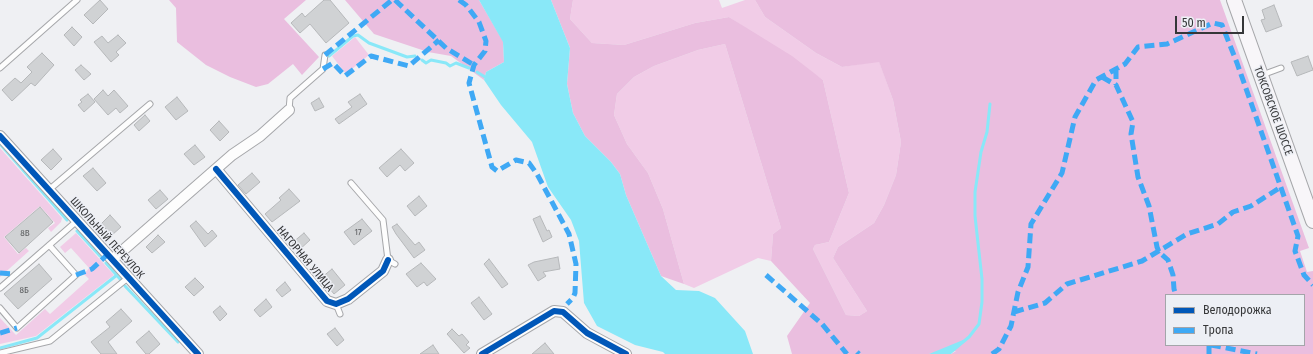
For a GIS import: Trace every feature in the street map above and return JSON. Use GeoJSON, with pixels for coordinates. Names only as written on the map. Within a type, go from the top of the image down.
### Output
{"type":"FeatureCollection","features":[{"type":"Feature","properties":{"kind":"main road","name":"ТОКСОВСКОЕ ШОССЕ"},"geometry":{"type":"LineString","coordinates":[[1234,0],[1313,221]]}},
{"type":"Feature","properties":{"kind":"street"},"geometry":{"type":"LineString","coordinates":[[113,259],[232,155],[260,136],[289,110]]}},
{"type":"Feature","properties":{"kind":"street","name":"ШКОЛЬНЫЙ ПЕРЕУЛОК"},"geometry":{"type":"LineString","coordinates":[[0,136],[50,189],[198,354]]}},
{"type":"Feature","properties":{"kind":"street","name":"НАГОРНАЯ УЛИЦА"},"geometry":{"type":"LineString","coordinates":[[216,169],[327,301],[336,304],[348,300],[392,262]]}},
{"type":"Feature","properties":{"kind":"street"},"geometry":{"type":"LineString","coordinates":[[482,354],[554,311],[563,312],[587,333],[626,354]]}},
{"type":"Feature","properties":{"kind":"lane"},"geometry":{"type":"LineString","coordinates":[[0,68],[77,0]]}},
{"type":"Feature","properties":{"kind":"lane"},"geometry":{"type":"LineString","coordinates":[[289,110],[290,98],[323,69],[325,55]]}},
{"type":"Feature","properties":{"kind":"lane"},"geometry":{"type":"LineString","coordinates":[[1261,76],[1281,68]]}},
{"type":"Feature","properties":{"kind":"lane"},"geometry":{"type":"LineString","coordinates":[[50,189],[150,104]]}},
{"type":"Feature","properties":{"kind":"lane"},"geometry":{"type":"LineString","coordinates":[[350,183],[383,220],[392,262]]}},
{"type":"Feature","properties":{"kind":"lane"},"geometry":{"type":"LineString","coordinates":[[0,288],[78,220]]}},
{"type":"Feature","properties":{"kind":"lane"},"geometry":{"type":"LineString","coordinates":[[0,308],[17,328],[76,275],[49,245]]}},
{"type":"Feature","properties":{"kind":"lane"},"geometry":{"type":"LineString","coordinates":[[0,353],[50,341],[129,277]]}},
{"type":"Feature","properties":{"kind":"lane"},"geometry":{"type":"LineString","coordinates":[[336,304],[340,314]]}},
{"type":"Feature","properties":{"kind":"shaded area"},"geometry":{"type":"Polygon","coordinates":[[[169,0],[306,0],[284,19],[319,57],[302,75],[293,64],[268,84],[256,87],[230,77],[206,65],[177,42],[176,8],[169,0]]]}},
{"type":"Feature","properties":{"kind":"shaded area"},"geometry":{"type":"Polygon","coordinates":[[[345,0],[479,0],[503,41],[504,62],[486,72],[484,80],[451,56],[428,52],[374,34],[345,0]]]}},
{"type":"Feature","properties":{"kind":"shaded area"},"geometry":{"type":"Polygon","coordinates":[[[551,0],[573,0],[570,19],[592,43],[624,45],[695,23],[729,17],[792,56],[823,80],[849,193],[829,242],[815,245],[813,249],[846,315],[859,316],[867,311],[833,258],[838,247],[874,223],[884,205],[896,175],[901,142],[893,100],[879,62],[842,67],[816,53],[765,17],[755,0],[1220,0],[1309,248],[1300,251],[1307,272],[1313,271],[1313,354],[951,354],[956,351],[929,354],[792,354],[787,336],[810,303],[771,261],[773,234],[781,228],[725,44],[698,50],[654,66],[634,77],[617,94],[614,115],[627,144],[648,173],[663,209],[684,284],[661,276],[626,195],[620,174],[611,162],[585,136],[573,113],[567,84],[570,48],[551,0]]]}},
{"type":"Feature","properties":{"kind":"shaded area"},"geometry":{"type":"Polygon","coordinates":[[[573,0],[719,0],[722,8],[745,0],[755,0],[765,17],[816,53],[842,67],[879,61],[893,100],[901,142],[896,175],[884,205],[874,223],[838,247],[833,258],[867,311],[859,316],[846,315],[813,249],[815,245],[829,242],[849,193],[823,80],[729,17],[695,23],[624,45],[592,43],[570,19],[573,0]]]}},
{"type":"Feature","properties":{"kind":"shaded area"},"geometry":{"type":"Polygon","coordinates":[[[355,37],[369,55],[346,74],[332,56],[355,37]]]}},
{"type":"Feature","properties":{"kind":"shaded area"},"geometry":{"type":"Polygon","coordinates":[[[725,44],[781,228],[773,234],[771,261],[758,258],[694,288],[684,284],[663,209],[648,173],[627,144],[614,115],[617,94],[634,77],[654,66],[698,50],[725,44]]]}},
{"type":"Feature","properties":{"kind":"shaded area"},"geometry":{"type":"Polygon","coordinates":[[[0,148],[62,218],[61,222],[51,232],[48,228],[55,223],[40,206],[4,237],[18,254],[26,248],[29,251],[0,277],[0,148]]]}},
{"type":"Feature","properties":{"kind":"shaded area"},"geometry":{"type":"Polygon","coordinates":[[[76,233],[114,275],[36,336],[0,344],[0,318],[16,335],[45,309],[50,314],[89,279],[84,274],[89,268],[71,248],[65,253],[60,247],[76,233]]]}},
{"type":"Feature","properties":{"kind":"water"},"geometry":{"type":"Polygon","coordinates":[[[479,0],[551,0],[570,48],[567,84],[573,113],[585,136],[611,162],[620,174],[626,195],[661,276],[676,290],[699,291],[715,298],[745,331],[753,354],[665,354],[663,352],[635,345],[597,326],[584,303],[579,241],[571,220],[548,187],[532,142],[501,105],[484,80],[486,72],[504,62],[503,42],[479,0]]]}},
{"type":"Feature","properties":{"kind":"water"},"geometry":{"type":"Polygon","coordinates":[[[963,340],[965,341],[963,344],[951,354],[929,354],[963,340]]]}},
{"type":"Feature","properties":{"kind":"building"},"geometry":{"type":"Polygon","coordinates":[[[100,0],[108,9],[93,24],[84,15],[100,0]]]}},
{"type":"Feature","properties":{"kind":"building"},"geometry":{"type":"Polygon","coordinates":[[[324,0],[330,0],[349,23],[326,43],[310,24],[300,33],[291,23],[302,13],[305,17],[324,0]]]}},
{"type":"Feature","properties":{"kind":"building"},"geometry":{"type":"Polygon","coordinates":[[[1274,5],[1282,26],[1266,32],[1261,20],[1265,19],[1262,10],[1274,5]]]}},
{"type":"Feature","properties":{"kind":"building"},"geometry":{"type":"Polygon","coordinates":[[[72,27],[82,37],[74,46],[64,35],[72,27]]]}},
{"type":"Feature","properties":{"kind":"building"},"geometry":{"type":"Polygon","coordinates":[[[118,35],[126,43],[116,52],[119,55],[111,62],[94,42],[102,36],[108,43],[118,35]]]}},
{"type":"Feature","properties":{"kind":"building"},"geometry":{"type":"Polygon","coordinates":[[[42,53],[54,65],[35,86],[31,83],[12,101],[2,90],[15,78],[21,83],[32,72],[27,67],[42,53]]]}},
{"type":"Feature","properties":{"kind":"building"},"geometry":{"type":"Polygon","coordinates":[[[1308,56],[1313,70],[1297,76],[1291,62],[1308,56]]]}},
{"type":"Feature","properties":{"kind":"building"},"geometry":{"type":"Polygon","coordinates":[[[81,65],[91,74],[84,80],[75,70],[81,65]]]}},
{"type":"Feature","properties":{"kind":"building"},"geometry":{"type":"Polygon","coordinates":[[[103,90],[108,96],[114,90],[128,106],[120,113],[116,108],[108,115],[94,99],[103,90]]]}},
{"type":"Feature","properties":{"kind":"building"},"geometry":{"type":"Polygon","coordinates":[[[88,94],[95,102],[84,112],[78,105],[82,102],[80,100],[88,94]]]}},
{"type":"Feature","properties":{"kind":"building"},"geometry":{"type":"Polygon","coordinates":[[[360,94],[367,104],[339,124],[335,119],[352,107],[348,102],[360,94]]]}},
{"type":"Feature","properties":{"kind":"building"},"geometry":{"type":"Polygon","coordinates":[[[177,97],[188,111],[176,120],[165,107],[177,97]]]}},
{"type":"Feature","properties":{"kind":"building"},"geometry":{"type":"Polygon","coordinates":[[[319,98],[324,107],[315,111],[311,103],[319,98]]]}},
{"type":"Feature","properties":{"kind":"building"},"geometry":{"type":"Polygon","coordinates":[[[145,115],[150,121],[139,131],[134,125],[145,115]]]}},
{"type":"Feature","properties":{"kind":"building"},"geometry":{"type":"Polygon","coordinates":[[[219,121],[229,132],[220,141],[210,130],[219,121]]]}},
{"type":"Feature","properties":{"kind":"building"},"geometry":{"type":"Polygon","coordinates":[[[195,145],[205,157],[194,165],[184,154],[195,145]]]}},
{"type":"Feature","properties":{"kind":"building"},"geometry":{"type":"Polygon","coordinates":[[[53,149],[62,159],[51,170],[41,160],[53,149]]]}},
{"type":"Feature","properties":{"kind":"building"},"geometry":{"type":"Polygon","coordinates":[[[401,149],[414,163],[405,171],[400,165],[387,177],[379,168],[401,149]]]}},
{"type":"Feature","properties":{"kind":"building"},"geometry":{"type":"Polygon","coordinates":[[[93,168],[106,183],[97,191],[83,176],[93,168]]]}},
{"type":"Feature","properties":{"kind":"building"},"geometry":{"type":"Polygon","coordinates":[[[252,173],[260,182],[246,194],[238,185],[252,173]]]}},
{"type":"Feature","properties":{"kind":"building"},"geometry":{"type":"Polygon","coordinates":[[[289,189],[300,201],[272,222],[265,214],[281,200],[279,198],[289,189]]]}},
{"type":"Feature","properties":{"kind":"building"},"geometry":{"type":"Polygon","coordinates":[[[160,190],[168,199],[156,209],[148,200],[160,190]]]}},
{"type":"Feature","properties":{"kind":"building"},"geometry":{"type":"Polygon","coordinates":[[[419,196],[427,206],[415,216],[407,206],[419,196]]]}},
{"type":"Feature","properties":{"kind":"building"},"geometry":{"type":"Polygon","coordinates":[[[40,207],[53,222],[19,253],[5,237],[40,207]]]}},
{"type":"Feature","properties":{"kind":"building"},"geometry":{"type":"Polygon","coordinates":[[[110,215],[121,227],[112,235],[101,224],[110,215]]]}},
{"type":"Feature","properties":{"kind":"building"},"geometry":{"type":"Polygon","coordinates":[[[540,216],[547,231],[549,230],[552,237],[543,242],[533,219],[540,216]]]}},
{"type":"Feature","properties":{"kind":"building"},"geometry":{"type":"Polygon","coordinates":[[[362,219],[372,231],[354,245],[344,232],[362,219]]]}},
{"type":"Feature","properties":{"kind":"building"},"geometry":{"type":"Polygon","coordinates":[[[196,221],[208,234],[212,230],[217,236],[205,247],[190,226],[196,221]]]}},
{"type":"Feature","properties":{"kind":"building"},"geometry":{"type":"Polygon","coordinates":[[[397,224],[415,245],[419,242],[425,250],[414,258],[392,227],[397,224]]]}},
{"type":"Feature","properties":{"kind":"building"},"geometry":{"type":"Polygon","coordinates":[[[304,233],[310,240],[298,251],[292,243],[304,233]]]}},
{"type":"Feature","properties":{"kind":"building"},"geometry":{"type":"Polygon","coordinates":[[[158,235],[165,242],[152,253],[146,247],[158,235]]]}},
{"type":"Feature","properties":{"kind":"building"},"geometry":{"type":"Polygon","coordinates":[[[558,257],[560,269],[543,272],[546,276],[538,281],[528,265],[534,262],[558,257]]]}},
{"type":"Feature","properties":{"kind":"building"},"geometry":{"type":"Polygon","coordinates":[[[489,259],[508,284],[502,288],[484,264],[489,259]]]}},
{"type":"Feature","properties":{"kind":"building"},"geometry":{"type":"Polygon","coordinates":[[[421,263],[436,279],[427,286],[424,282],[417,287],[406,274],[421,263]]]}},
{"type":"Feature","properties":{"kind":"building"},"geometry":{"type":"Polygon","coordinates":[[[39,264],[52,279],[18,309],[4,294],[39,264]]]}},
{"type":"Feature","properties":{"kind":"building"},"geometry":{"type":"Polygon","coordinates":[[[332,269],[345,285],[334,294],[321,278],[332,269]]]}},
{"type":"Feature","properties":{"kind":"building"},"geometry":{"type":"Polygon","coordinates":[[[195,278],[204,287],[194,296],[185,287],[195,278]]]}},
{"type":"Feature","properties":{"kind":"building"},"geometry":{"type":"Polygon","coordinates":[[[285,282],[291,290],[282,297],[276,290],[285,282]]]}},
{"type":"Feature","properties":{"kind":"building"},"geometry":{"type":"Polygon","coordinates":[[[479,297],[492,314],[484,320],[471,303],[479,297]]]}},
{"type":"Feature","properties":{"kind":"building"},"geometry":{"type":"Polygon","coordinates":[[[266,299],[272,307],[260,317],[254,310],[266,299]]]}},
{"type":"Feature","properties":{"kind":"building"},"geometry":{"type":"Polygon","coordinates":[[[220,306],[227,314],[220,321],[213,312],[220,306]]]}},
{"type":"Feature","properties":{"kind":"building"},"geometry":{"type":"Polygon","coordinates":[[[121,309],[132,321],[108,342],[117,354],[101,354],[91,342],[110,327],[106,322],[121,309]]]}},
{"type":"Feature","properties":{"kind":"building"},"geometry":{"type":"Polygon","coordinates":[[[335,328],[344,340],[337,346],[327,334],[335,328]]]}},
{"type":"Feature","properties":{"kind":"building"},"geometry":{"type":"Polygon","coordinates":[[[452,329],[459,336],[462,334],[469,342],[466,345],[470,348],[464,353],[447,334],[452,329]]]}},
{"type":"Feature","properties":{"kind":"building"},"geometry":{"type":"Polygon","coordinates":[[[149,331],[160,344],[149,354],[146,354],[136,342],[149,331]]]}},
{"type":"Feature","properties":{"kind":"building"},"geometry":{"type":"Polygon","coordinates":[[[545,343],[554,354],[532,354],[545,343]]]}},
{"type":"Feature","properties":{"kind":"building"},"geometry":{"type":"Polygon","coordinates":[[[433,345],[439,354],[420,354],[433,345]]]}},
{"type":"Feature","properties":{"kind":"waterway"},"geometry":{"type":"LineString","coordinates":[[329,56],[353,36],[358,35],[369,43],[407,57],[415,56]]}},
{"type":"Feature","properties":{"kind":"waterway"},"geometry":{"type":"LineString","coordinates":[[422,60],[426,63],[431,60],[446,63],[450,66],[456,63],[469,68]]}},
{"type":"Feature","properties":{"kind":"waterway"},"geometry":{"type":"LineString","coordinates":[[477,72],[485,77]]}},
{"type":"Feature","properties":{"kind":"waterway"},"geometry":{"type":"LineString","coordinates":[[963,342],[979,324],[982,302],[982,279],[975,216],[975,192],[981,152],[987,132],[990,104]]}},
{"type":"Feature","properties":{"kind":"waterway"},"geometry":{"type":"LineString","coordinates":[[0,144],[67,220]]}},
{"type":"Feature","properties":{"kind":"waterway"},"geometry":{"type":"LineString","coordinates":[[77,231],[100,256]]}},
{"type":"Feature","properties":{"kind":"waterway"},"geometry":{"type":"LineString","coordinates":[[106,263],[120,279]]}},
{"type":"Feature","properties":{"kind":"waterway"},"geometry":{"type":"LineString","coordinates":[[0,348],[37,338],[117,275]]}},
{"type":"Feature","properties":{"kind":"waterway"},"geometry":{"type":"LineString","coordinates":[[125,286],[178,342]]}},
{"type":"Feature","properties":{"kind":"marked path"},"geometry":{"type":"LineString","coordinates":[[325,55],[392,0]]}},
{"type":"Feature","properties":{"kind":"marked path"},"geometry":{"type":"LineString","coordinates":[[395,0],[446,48],[474,65]]}},
{"type":"Feature","properties":{"kind":"marked path"},"geometry":{"type":"LineString","coordinates":[[459,0],[466,5],[479,22],[486,41],[485,51],[474,65],[469,83],[492,167],[497,171],[516,160],[529,163],[537,174],[569,234],[576,264],[575,293],[573,298],[567,304]]}},
{"type":"Feature","properties":{"kind":"marked path"},"geometry":{"type":"LineString","coordinates":[[992,354],[999,349],[1011,326],[1018,292],[1028,267],[1031,224],[1062,173],[1075,117],[1096,80],[1125,64],[1138,47],[1167,44],[1213,23],[1222,25],[1237,63],[1298,236],[1295,251],[1304,275],[1313,285]]}},
{"type":"Feature","properties":{"kind":"marked path"},"geometry":{"type":"LineString","coordinates":[[323,69],[333,63],[345,76],[371,56],[409,66],[439,40]]}},
{"type":"Feature","properties":{"kind":"marked path"},"geometry":{"type":"LineString","coordinates":[[1116,69],[1116,85]]}},
{"type":"Feature","properties":{"kind":"marked path"},"geometry":{"type":"LineString","coordinates":[[1102,77],[1116,85],[1133,122],[1131,134],[1138,177],[1149,206],[1157,247],[1159,252],[1168,260],[1173,275],[1176,294]]}},
{"type":"Feature","properties":{"kind":"marked path"},"geometry":{"type":"LineString","coordinates":[[1014,312],[1045,303],[1067,284],[1142,261],[1187,234],[1218,224],[1233,212],[1251,206],[1281,187]]}},
{"type":"Feature","properties":{"kind":"marked path"},"geometry":{"type":"LineString","coordinates":[[76,275],[92,269],[108,254]]}},
{"type":"Feature","properties":{"kind":"marked path"},"geometry":{"type":"LineString","coordinates":[[0,273],[15,274]]}},
{"type":"Feature","properties":{"kind":"marked path"},"geometry":{"type":"LineString","coordinates":[[766,275],[822,324],[847,354]]}},
{"type":"Feature","properties":{"kind":"marked path"},"geometry":{"type":"LineString","coordinates":[[0,333],[17,328]]}},
{"type":"Feature","properties":{"kind":"marked path"},"geometry":{"type":"LineString","coordinates":[[1209,346],[1209,354]]}},
{"type":"Feature","properties":{"kind":"marked path"},"geometry":{"type":"LineString","coordinates":[[1216,346],[1257,354]]}},
{"type":"Feature","properties":{"kind":"cycle path"},"geometry":{"type":"LineString","coordinates":[[0,136],[198,354]]}},
{"type":"Feature","properties":{"kind":"cycle path"},"geometry":{"type":"LineString","coordinates":[[216,169],[327,301],[336,304],[348,299],[383,271],[388,260]]}},
{"type":"Feature","properties":{"kind":"cycle path"},"geometry":{"type":"LineString","coordinates":[[482,354],[554,311],[563,312],[587,333],[626,354]]}}]}
